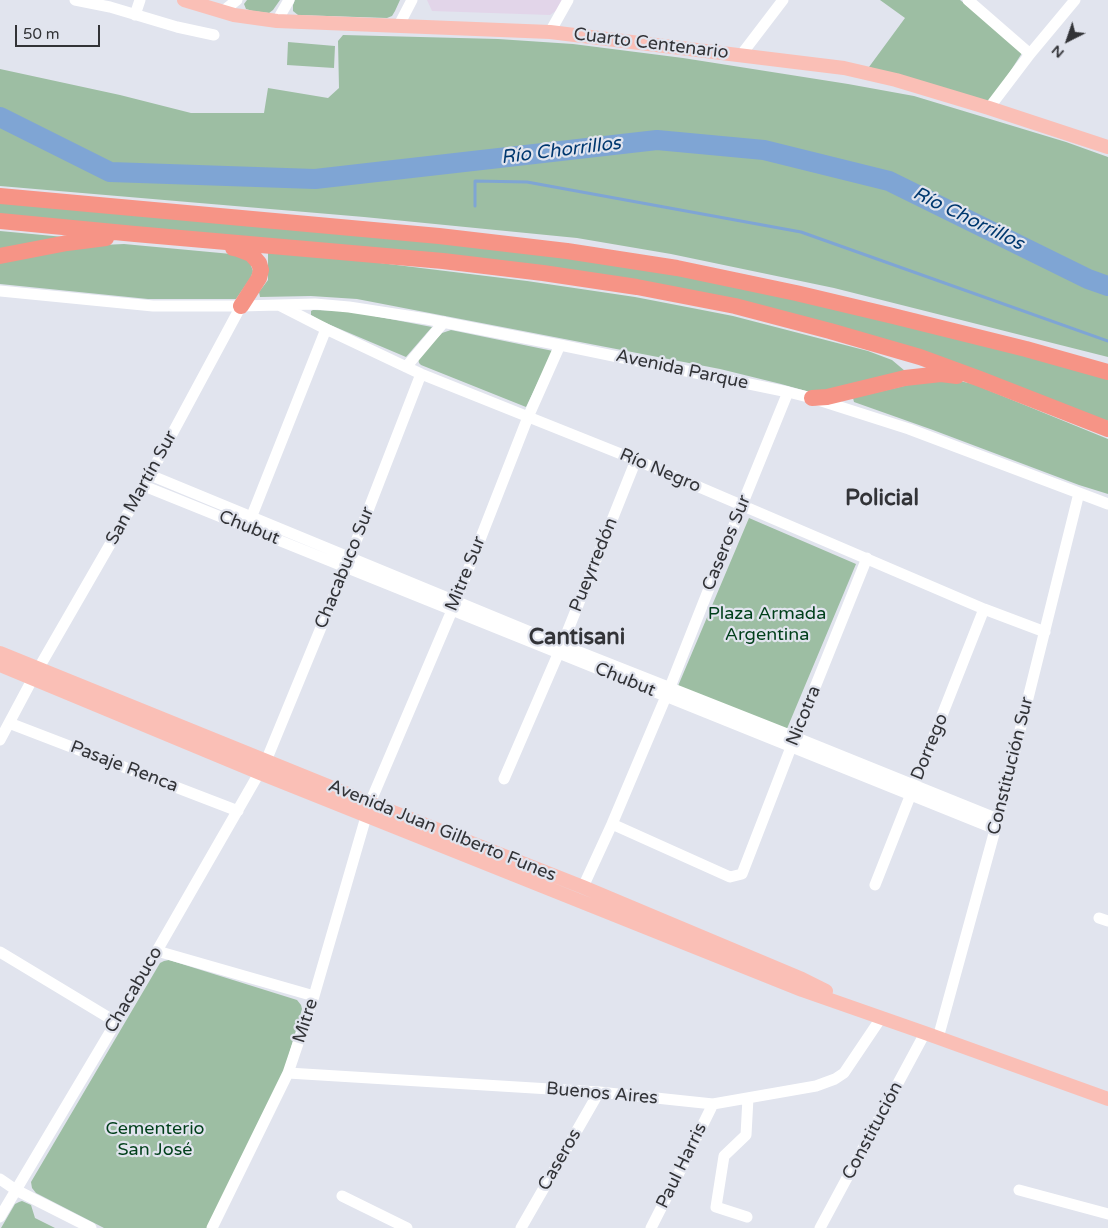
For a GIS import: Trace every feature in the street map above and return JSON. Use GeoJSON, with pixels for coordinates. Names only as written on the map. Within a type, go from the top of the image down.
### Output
{"type":"FeatureCollection","features":[{"type":"Feature","properties":{"kind":"highway"},"geometry":{"type":"LineString","coordinates":[[0,196],[439,236],[567,251],[668,266],[884,314],[1026,349],[1108,372]]}},
{"type":"Feature","properties":{"kind":"highway"},"geometry":{"type":"LineString","coordinates":[[0,221],[443,261],[637,287],[735,306],[830,330],[920,357],[1108,429]]}},
{"type":"Feature","properties":{"kind":"highway"},"geometry":{"type":"LineString","coordinates":[[0,256],[67,243],[138,234],[238,249],[251,254],[259,262],[261,270],[259,278],[241,306]]}},
{"type":"Feature","properties":{"kind":"highway"},"geometry":{"type":"LineString","coordinates":[[812,398],[827,397],[905,378],[941,374],[980,379]]}},
{"type":"Feature","properties":{"kind":"main road","name":"Cuarto Centenario"},"geometry":{"type":"LineString","coordinates":[[184,0],[234,15],[277,21],[550,32],[844,68],[896,80],[1108,147]]}},
{"type":"Feature","properties":{"kind":"main road","name":"Avenida Juan Gilberto Funes"},"geometry":{"type":"LineString","coordinates":[[0,653],[36,673],[368,810],[504,872],[802,990],[1108,1100]]}},
{"type":"Feature","properties":{"kind":"main road","name":"Avenida Juan Gilberto Funes"},"geometry":{"type":"LineString","coordinates":[[0,665],[36,673]]}},
{"type":"Feature","properties":{"kind":"main road","name":"Avenida Juan Gilberto Funes"},"geometry":{"type":"LineString","coordinates":[[368,810],[510,858],[583,887],[802,979],[881,1018]]}},
{"type":"Feature","properties":{"kind":"main road"},"geometry":{"type":"LineString","coordinates":[[504,872],[510,858]]}},
{"type":"Feature","properties":{"kind":"street"},"geometry":{"type":"LineString","coordinates":[[76,0],[110,7],[177,27],[214,35]]}},
{"type":"Feature","properties":{"kind":"street"},"geometry":{"type":"LineString","coordinates":[[135,15],[140,0]]}},
{"type":"Feature","properties":{"kind":"street"},"geometry":{"type":"LineString","coordinates":[[222,12],[236,0]]}},
{"type":"Feature","properties":{"kind":"street"},"geometry":{"type":"LineString","coordinates":[[277,21],[289,0]]}},
{"type":"Feature","properties":{"kind":"street"},"geometry":{"type":"LineString","coordinates":[[399,25],[412,0]]}},
{"type":"Feature","properties":{"kind":"street"},"geometry":{"type":"LineString","coordinates":[[550,32],[568,0]]}},
{"type":"Feature","properties":{"kind":"street"},"geometry":{"type":"LineString","coordinates":[[741,55],[783,0]]}},
{"type":"Feature","properties":{"kind":"street"},"geometry":{"type":"LineString","coordinates":[[968,0],[1030,54]]}},
{"type":"Feature","properties":{"kind":"street"},"geometry":{"type":"LineString","coordinates":[[989,108],[1030,54],[1075,0]]}},
{"type":"Feature","properties":{"kind":"street","name":"Avenida Parque"},"geometry":{"type":"LineString","coordinates":[[0,291],[153,306],[315,304],[349,307],[444,322],[812,398],[909,429],[1108,504]]}},
{"type":"Feature","properties":{"kind":"street","name":"Río Negro"},"geometry":{"type":"LineString","coordinates":[[278,305],[421,374],[636,460],[984,609],[1045,632]]}},
{"type":"Feature","properties":{"kind":"street","name":"San Martín Sur"},"geometry":{"type":"LineString","coordinates":[[0,740],[36,673],[147,481],[241,306]]}},
{"type":"Feature","properties":{"kind":"street"},"geometry":{"type":"LineString","coordinates":[[406,367],[444,322]]}},
{"type":"Feature","properties":{"kind":"street"},"geometry":{"type":"LineString","coordinates":[[249,522],[326,329]]}},
{"type":"Feature","properties":{"kind":"street","name":"Mitre Sur"},"geometry":{"type":"LineString","coordinates":[[368,810],[454,605],[528,417],[560,345]]}},
{"type":"Feature","properties":{"kind":"street","name":"Chacabuco Sur"},"geometry":{"type":"LineString","coordinates":[[263,767],[348,562],[421,374]]}},
{"type":"Feature","properties":{"kind":"street","name":"Caseros Sur"},"geometry":{"type":"LineString","coordinates":[[583,887],[668,692],[788,392]]}},
{"type":"Feature","properties":{"kind":"street","name":"Pueyrredón"},"geometry":{"type":"LineString","coordinates":[[504,778],[560,649],[636,460]]}},
{"type":"Feature","properties":{"kind":"street","name":"Chubut"},"geometry":{"type":"LineString","coordinates":[[147,481],[996,824]]}},
{"type":"Feature","properties":{"kind":"street","name":"Constitución Sur"},"geometry":{"type":"LineString","coordinates":[[931,1035],[996,824],[1079,493]]}},
{"type":"Feature","properties":{"kind":"street","name":"Nicotra"},"geometry":{"type":"LineString","coordinates":[[612,824],[730,876],[742,874],[867,558]]}},
{"type":"Feature","properties":{"kind":"street","name":"Dorrego"},"geometry":{"type":"LineString","coordinates":[[875,885],[984,609]]}},
{"type":"Feature","properties":{"kind":"street","name":"Pasaje Renca"},"geometry":{"type":"LineString","coordinates":[[9,724],[238,811]]}},
{"type":"Feature","properties":{"kind":"street","name":"Chacabuco"},"geometry":{"type":"LineString","coordinates":[[0,1217],[116,1022],[263,767]]}},
{"type":"Feature","properties":{"kind":"street","name":"Mitre"},"geometry":{"type":"LineString","coordinates":[[212,1228],[288,1073],[314,996],[368,810]]}},
{"type":"Feature","properties":{"kind":"street"},"geometry":{"type":"LineString","coordinates":[[157,951],[314,996]]}},
{"type":"Feature","properties":{"kind":"street"},"geometry":{"type":"LineString","coordinates":[[0,952],[116,1022]]}},
{"type":"Feature","properties":{"kind":"street","name":"Buenos Aires"},"geometry":{"type":"LineString","coordinates":[[288,1073],[599,1092],[713,1104],[816,1086],[835,1079],[844,1074],[881,1018]]}},
{"type":"Feature","properties":{"kind":"street","name":"Constitución"},"geometry":{"type":"LineString","coordinates":[[820,1228],[931,1035]]}},
{"type":"Feature","properties":{"kind":"street","name":"Caseros"},"geometry":{"type":"LineString","coordinates":[[521,1228],[599,1092]]}},
{"type":"Feature","properties":{"kind":"street"},"geometry":{"type":"LineString","coordinates":[[747,1217],[716,1207],[724,1156],[746,1135],[748,1098]]}},
{"type":"Feature","properties":{"kind":"street","name":"Paul Harris"},"geometry":{"type":"LineString","coordinates":[[651,1228],[713,1104]]}},
{"type":"Feature","properties":{"kind":"street"},"geometry":{"type":"LineString","coordinates":[[0,1179],[16,1190],[91,1228]]}},
{"type":"Feature","properties":{"kind":"street"},"geometry":{"type":"LineString","coordinates":[[1018,1190],[1108,1214]]}},
{"type":"Feature","properties":{"kind":"street"},"geometry":{"type":"LineString","coordinates":[[342,1196],[407,1228]]}},
{"type":"Feature","properties":{"kind":"shaded area"},"geometry":{"type":"Polygon","coordinates":[[[427,0],[562,0],[557,10],[550,15],[432,11],[427,0]]]}},
{"type":"Feature","properties":{"kind":"green space"},"geometry":{"type":"Polygon","coordinates":[[[247,0],[280,0],[269,13],[246,9],[244,4],[247,0]]]}},
{"type":"Feature","properties":{"kind":"green space"},"geometry":{"type":"Polygon","coordinates":[[[295,0],[400,0],[392,16],[387,18],[298,15],[293,11],[295,0]]]}},
{"type":"Feature","properties":{"kind":"green space"},"geometry":{"type":"Polygon","coordinates":[[[880,0],[960,0],[1024,50],[989,104],[869,67],[905,18],[880,0]]]}},
{"type":"Feature","properties":{"kind":"green space"},"geometry":{"type":"Polygon","coordinates":[[[343,35],[498,39],[573,44],[683,58],[848,84],[914,96],[1066,142],[1108,157],[1108,357],[834,288],[671,254],[577,238],[364,217],[0,186],[0,69],[120,95],[191,113],[264,113],[268,88],[328,98],[339,88],[338,41],[343,35]]]}},
{"type":"Feature","properties":{"kind":"green space"},"geometry":{"type":"Polygon","coordinates":[[[288,42],[335,46],[334,68],[287,65],[288,42]]]}},
{"type":"Feature","properties":{"kind":"green space"},"geometry":{"type":"Polygon","coordinates":[[[0,202],[447,242],[655,269],[879,318],[1108,377],[1108,421],[711,295],[0,216],[0,202]]]}},
{"type":"Feature","properties":{"kind":"green space"},"geometry":{"type":"Polygon","coordinates":[[[0,231],[64,237],[0,252],[0,231]]]}},
{"type":"Feature","properties":{"kind":"green space"},"geometry":{"type":"Polygon","coordinates":[[[124,244],[242,255],[249,260],[253,271],[236,299],[148,299],[0,284],[0,259],[80,246],[124,244]]]}},
{"type":"Feature","properties":{"kind":"green space"},"geometry":{"type":"Polygon","coordinates":[[[268,252],[372,262],[527,281],[635,297],[733,316],[868,351],[892,360],[905,371],[817,394],[720,369],[357,299],[311,296],[260,297],[259,292],[268,280],[268,252]]]}},
{"type":"Feature","properties":{"kind":"green space"},"geometry":{"type":"Polygon","coordinates":[[[313,310],[348,311],[432,327],[406,357],[321,321],[311,315],[313,310]]]}},
{"type":"Feature","properties":{"kind":"green space"},"geometry":{"type":"Polygon","coordinates":[[[451,330],[553,351],[526,407],[419,363],[418,358],[442,333],[451,330]]]}},
{"type":"Feature","properties":{"kind":"green space"},"geometry":{"type":"Polygon","coordinates":[[[942,377],[973,384],[1108,439],[1108,494],[854,402],[853,398],[942,377]]]}},
{"type":"Feature","properties":{"kind":"green space","name":"Plaza Armada Argentina"},"geometry":{"type":"Polygon","coordinates":[[[749,518],[856,564],[786,731],[678,686],[749,518]]]}},
{"type":"Feature","properties":{"kind":"green space","name":"Cementerio San José"},"geometry":{"type":"Polygon","coordinates":[[[169,960],[297,1000],[302,1009],[284,1072],[207,1228],[104,1228],[36,1193],[32,1188],[31,1182],[160,963],[169,960]]]}},
{"type":"Feature","properties":{"kind":"green space"},"geometry":{"type":"Polygon","coordinates":[[[22,1201],[31,1205],[35,1218],[55,1228],[1,1228],[15,1204],[22,1201]]]}},
{"type":"Feature","properties":{"kind":"waterway","name":"Río Chorrillos"},"geometry":{"type":"LineString","coordinates":[[0,117],[110,172],[315,179],[657,140],[764,150],[889,181],[1088,279],[1108,286]]}},
{"type":"Feature","properties":{"kind":"waterway"},"geometry":{"type":"LineString","coordinates":[[475,206],[475,181],[527,182],[801,232],[1108,341]]}},
{"type":"Feature","properties":{"kind":"district","name":"Policial"},"geometry":{"type":"Point","coordinates":[882,499]}},
{"type":"Feature","properties":{"kind":"district","name":"Cantisani"},"geometry":{"type":"Point","coordinates":[577,638]}}]}
